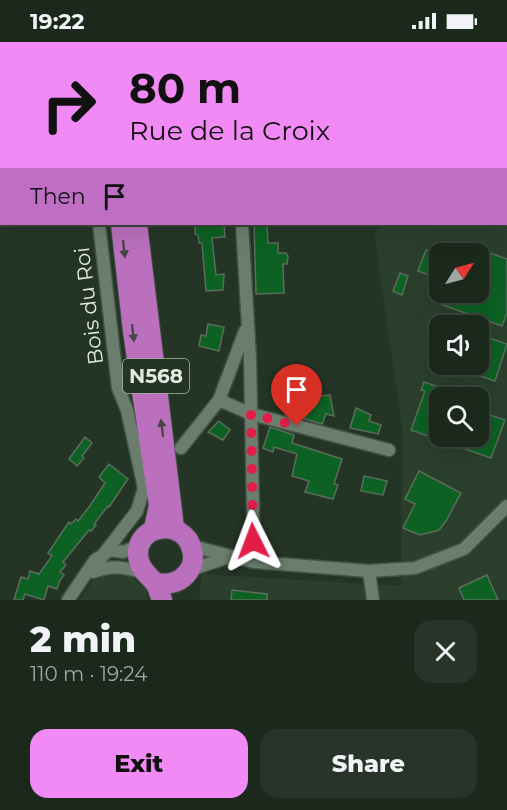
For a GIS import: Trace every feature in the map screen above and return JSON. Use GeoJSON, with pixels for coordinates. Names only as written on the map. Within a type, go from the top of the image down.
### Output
{"type":"FeatureCollection","features":[{"type":"Feature","properties":{"kind":"highway","name":"N568"},"geometry":{"type":"LineString","coordinates":[[122,225],[133,331],[159,505],[154,528]]}},
{"type":"Feature","properties":{"kind":"highway","name":"N568"},"geometry":{"type":"LineString","coordinates":[[137,225],[174,528]]}},
{"type":"Feature","properties":{"kind":"highway"},"geometry":{"type":"LineString","coordinates":[[154,528],[174,528],[183,533],[192,546],[194,556],[184,583],[154,586],[138,559],[138,546],[142,537],[154,528]]}},
{"type":"Feature","properties":{"kind":"street","name":"Bois du Roi"},"geometry":{"type":"LineString","coordinates":[[99,225],[118,388],[127,410],[144,488],[137,511],[103,555]]}},
{"type":"Feature","properties":{"kind":"street"},"geometry":{"type":"LineString","coordinates":[[242,225],[251,414],[254,562]]}},
{"type":"Feature","properties":{"kind":"street"},"geometry":{"type":"LineString","coordinates":[[181,448],[219,400],[247,324]]}},
{"type":"Feature","properties":{"kind":"street"},"geometry":{"type":"LineString","coordinates":[[219,400],[251,414],[389,450]]}},
{"type":"Feature","properties":{"kind":"street"},"geometry":{"type":"LineString","coordinates":[[192,546],[254,562],[369,571],[416,568],[464,549],[507,506]]}},
{"type":"Feature","properties":{"kind":"street"},"geometry":{"type":"LineString","coordinates":[[68,600],[95,560],[111,550],[123,552],[138,546]]}},
{"type":"Feature","properties":{"kind":"street"},"geometry":{"type":"LineString","coordinates":[[100,570],[99,562],[103,555]]}},
{"type":"Feature","properties":{"kind":"street"},"geometry":{"type":"LineString","coordinates":[[184,583],[229,557]]}},
{"type":"Feature","properties":{"kind":"street"},"geometry":{"type":"LineString","coordinates":[[87,575],[118,566],[154,586]]}},
{"type":"Feature","properties":{"kind":"street"},"geometry":{"type":"LineString","coordinates":[[369,571],[373,600]]}},
{"type":"Feature","properties":{"kind":"shaded area"},"geometry":{"type":"Polygon","coordinates":[[[380,225],[507,225],[507,600],[199,600],[202,574],[401,586],[402,426],[374,233],[380,225]]]}},
{"type":"Feature","properties":{"kind":"shaded area"},"geometry":{"type":"Polygon","coordinates":[[[124,571],[146,589],[148,600],[79,600],[96,577],[124,571]]]}},
{"type":"Feature","properties":{"kind":"building"},"geometry":{"type":"Polygon","coordinates":[[[195,225],[224,225],[225,237],[212,238],[216,275],[224,274],[223,290],[206,291],[202,243],[199,243],[198,235],[195,234],[195,225]]]}},
{"type":"Feature","properties":{"kind":"building"},"geometry":{"type":"Polygon","coordinates":[[[254,225],[267,225],[268,243],[278,243],[278,253],[286,253],[288,256],[287,264],[283,264],[284,293],[256,294],[254,225]]]}},
{"type":"Feature","properties":{"kind":"building"},"geometry":{"type":"Polygon","coordinates":[[[426,250],[429,251],[429,275],[418,271],[426,250]]]}},
{"type":"Feature","properties":{"kind":"building"},"geometry":{"type":"Polygon","coordinates":[[[489,253],[507,259],[507,313],[502,326],[489,321],[489,315],[471,315],[440,304],[489,303],[489,253]]]}},
{"type":"Feature","properties":{"kind":"building"},"geometry":{"type":"Polygon","coordinates":[[[400,273],[408,276],[402,295],[393,291],[400,273]]]}},
{"type":"Feature","properties":{"kind":"building"},"geometry":{"type":"Polygon","coordinates":[[[208,324],[224,327],[219,351],[199,346],[201,335],[206,336],[208,324]]]}},
{"type":"Feature","properties":{"kind":"building"},"geometry":{"type":"Polygon","coordinates":[[[489,338],[507,344],[495,381],[477,375],[489,375],[489,338]]]}},
{"type":"Feature","properties":{"kind":"building"},"geometry":{"type":"Polygon","coordinates":[[[424,382],[438,387],[429,387],[429,436],[411,430],[425,391],[421,390],[424,382]]]}},
{"type":"Feature","properties":{"kind":"building"},"geometry":{"type":"Polygon","coordinates":[[[296,394],[309,394],[311,397],[330,395],[334,416],[326,414],[322,424],[299,417],[302,404],[297,403],[296,394]]]}},
{"type":"Feature","properties":{"kind":"building"},"geometry":{"type":"Polygon","coordinates":[[[356,408],[371,415],[369,421],[381,425],[378,434],[350,428],[356,408]]]}},
{"type":"Feature","properties":{"kind":"building"},"geometry":{"type":"Polygon","coordinates":[[[489,415],[505,420],[491,458],[460,447],[489,447],[489,415]]]}},
{"type":"Feature","properties":{"kind":"building"},"geometry":{"type":"Polygon","coordinates":[[[219,421],[230,430],[223,440],[208,432],[219,421]]]}},
{"type":"Feature","properties":{"kind":"building"},"geometry":{"type":"Polygon","coordinates":[[[270,427],[294,435],[292,443],[342,459],[334,484],[338,485],[333,499],[305,492],[309,481],[292,476],[297,454],[274,447],[273,452],[263,448],[270,427]]]}},
{"type":"Feature","properties":{"kind":"building"},"geometry":{"type":"Polygon","coordinates":[[[85,437],[92,443],[77,466],[69,459],[85,437]]]}},
{"type":"Feature","properties":{"kind":"building"},"geometry":{"type":"Polygon","coordinates":[[[109,464],[128,479],[94,524],[96,525],[91,531],[89,530],[63,562],[66,565],[60,572],[64,575],[57,589],[48,586],[44,600],[25,594],[23,600],[14,600],[21,577],[28,579],[30,571],[39,574],[52,556],[48,553],[69,522],[71,524],[76,519],[78,521],[89,507],[105,483],[99,477],[109,464]]]}},
{"type":"Feature","properties":{"kind":"building"},"geometry":{"type":"Polygon","coordinates":[[[419,471],[461,493],[439,530],[420,535],[403,528],[415,504],[405,499],[419,471]]]}},
{"type":"Feature","properties":{"kind":"building"},"geometry":{"type":"Polygon","coordinates":[[[364,476],[387,481],[383,495],[361,491],[364,476]]]}},
{"type":"Feature","properties":{"kind":"building"},"geometry":{"type":"Polygon","coordinates":[[[487,575],[498,600],[464,600],[459,588],[487,575]]]}},
{"type":"Feature","properties":{"kind":"building"},"geometry":{"type":"Polygon","coordinates":[[[232,590],[267,594],[267,600],[231,600],[232,590]]]}},
{"type":"Feature","properties":{"kind":"route"},"geometry":{"type":"LineString","coordinates":[[253,541],[251,414],[297,426]]}}]}
